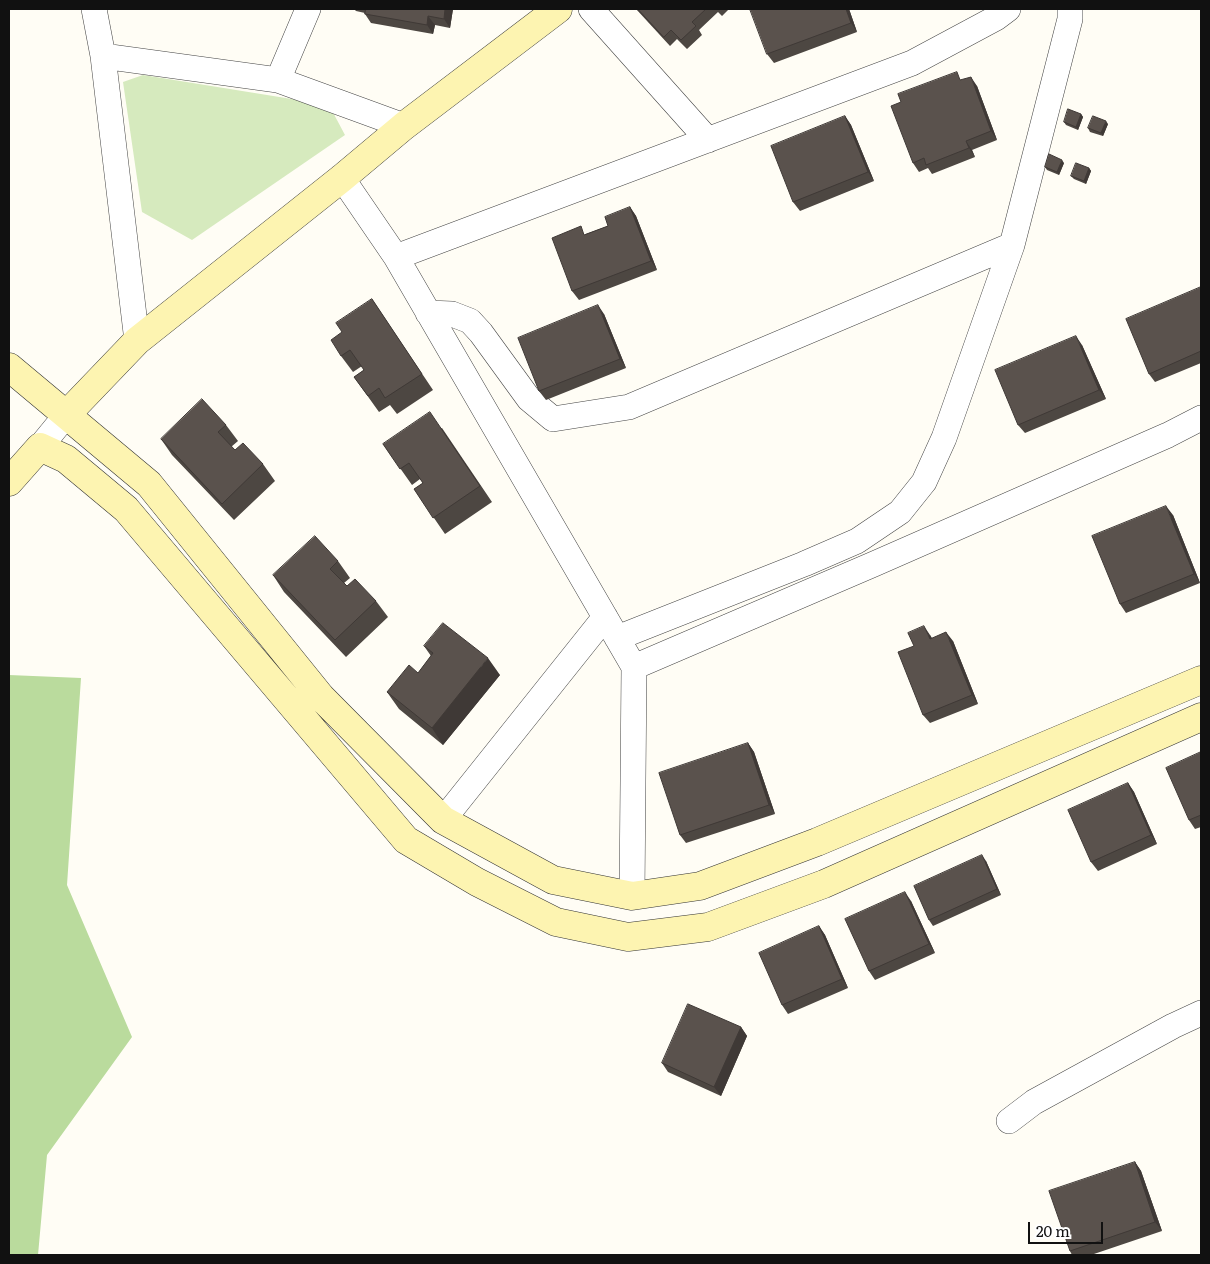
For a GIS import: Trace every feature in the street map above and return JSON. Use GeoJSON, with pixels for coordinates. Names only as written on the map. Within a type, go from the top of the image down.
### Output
{"type":"FeatureCollection","features":[{"type":"Feature","properties":{"kind":"street"},"geometry":{"type":"LineString","coordinates":[[94,9],[103,56],[137,341]]}},
{"type":"Feature","properties":{"kind":"street"},"geometry":{"type":"LineString","coordinates":[[278,80],[308,9]]}},
{"type":"Feature","properties":{"kind":"street"},"geometry":{"type":"LineString","coordinates":[[9,482],[67,414],[137,341],[342,178],[404,126],[558,9]]}},
{"type":"Feature","properties":{"kind":"street"},"geometry":{"type":"LineString","coordinates":[[591,9],[708,140]]}},
{"type":"Feature","properties":{"kind":"street"},"geometry":{"type":"LineString","coordinates":[[396,257],[912,63],[996,18],[1008,9]]}},
{"type":"Feature","properties":{"kind":"street"},"geometry":{"type":"LineString","coordinates":[[443,820],[611,627],[804,564],[857,541],[900,512],[924,482],[944,438],[1012,245],[1070,19],[1070,9]]}},
{"type":"Feature","properties":{"kind":"street"},"geometry":{"type":"LineString","coordinates":[[103,56],[278,80],[404,126]]}},
{"type":"Feature","properties":{"kind":"street"},"geometry":{"type":"LineString","coordinates":[[342,178],[396,257],[634,667],[632,896]]}},
{"type":"Feature","properties":{"kind":"street"},"geometry":{"type":"LineString","coordinates":[[428,314],[452,314],[470,321],[529,399],[553,418],[628,407],[1012,245]]}},
{"type":"Feature","properties":{"kind":"street"},"geometry":{"type":"LineString","coordinates":[[9,368],[150,484],[321,697],[443,820],[553,880],[632,896],[700,886],[817,842],[1201,680]]}},
{"type":"Feature","properties":{"kind":"street"},"geometry":{"type":"LineString","coordinates":[[634,667],[1168,436],[1201,418]]}},
{"type":"Feature","properties":{"kind":"street"},"geometry":{"type":"LineString","coordinates":[[40,447],[66,459],[126,509],[406,840],[476,882],[556,922],[628,936],[708,927],[824,884],[1201,717]]}},
{"type":"Feature","properties":{"kind":"street"},"geometry":{"type":"LineString","coordinates":[[1009,1121],[1034,1102],[1201,1012]]}},
{"type":"Feature","properties":{"kind":"green space"},"geometry":{"type":"Polygon","coordinates":[[[143,75],[329,105],[345,135],[192,240],[142,212],[123,82],[143,75]]]}},
{"type":"Feature","properties":{"kind":"green space"},"geometry":{"type":"Polygon","coordinates":[[[9,675],[81,678],[67,885],[132,1037],[47,1155],[38,1255],[9,1255],[9,675]]]}},
{"type":"Feature","properties":{"kind":"building"},"geometry":{"type":"Polygon","coordinates":[[[366,9],[445,9],[444,19],[428,16],[427,25],[365,14],[366,9]]]}},
{"type":"Feature","properties":{"kind":"building"},"geometry":{"type":"Polygon","coordinates":[[[638,9],[706,9],[692,22],[696,26],[681,40],[671,30],[664,37],[638,9]]]}},
{"type":"Feature","properties":{"kind":"building"},"geometry":{"type":"Polygon","coordinates":[[[750,9],[846,9],[851,23],[767,54],[750,9]]]}},
{"type":"Feature","properties":{"kind":"building"},"geometry":{"type":"Polygon","coordinates":[[[957,72],[960,80],[971,77],[991,131],[966,141],[969,148],[926,165],[924,158],[913,163],[891,106],[901,102],[898,94],[957,72]]]}},
{"type":"Feature","properties":{"kind":"building"},"geometry":{"type":"Polygon","coordinates":[[[1068,109],[1081,114],[1076,127],[1064,122],[1068,109]]]}},
{"type":"Feature","properties":{"kind":"building"},"geometry":{"type":"Polygon","coordinates":[[[845,116],[868,172],[793,202],[771,146],[845,116]]]}},
{"type":"Feature","properties":{"kind":"building"},"geometry":{"type":"Polygon","coordinates":[[[1093,116],[1106,121],[1101,133],[1088,128],[1093,116]]]}},
{"type":"Feature","properties":{"kind":"building"},"geometry":{"type":"Polygon","coordinates":[[[1049,154],[1062,160],[1057,172],[1045,167],[1049,154]]]}},
{"type":"Feature","properties":{"kind":"building"},"geometry":{"type":"Polygon","coordinates":[[[1076,163],[1089,168],[1084,181],[1071,176],[1076,163]]]}},
{"type":"Feature","properties":{"kind":"building"},"geometry":{"type":"Polygon","coordinates":[[[630,207],[651,261],[572,291],[552,238],[581,226],[584,235],[608,226],[605,217],[630,207]]]}},
{"type":"Feature","properties":{"kind":"building"},"geometry":{"type":"Polygon","coordinates":[[[1201,287],[1201,351],[1149,374],[1126,319],[1201,287]]]}},
{"type":"Feature","properties":{"kind":"building"},"geometry":{"type":"Polygon","coordinates":[[[372,299],[422,374],[385,398],[379,388],[368,396],[354,377],[364,370],[350,350],[341,356],[331,340],[342,332],[336,323],[372,299]]]}},
{"type":"Feature","properties":{"kind":"building"},"geometry":{"type":"Polygon","coordinates":[[[598,305],[620,359],[539,391],[518,338],[598,305]]]}},
{"type":"Feature","properties":{"kind":"building"},"geometry":{"type":"Polygon","coordinates":[[[1076,336],[1099,390],[1018,425],[995,370],[1076,336]]]}},
{"type":"Feature","properties":{"kind":"building"},"geometry":{"type":"Polygon","coordinates":[[[202,399],[226,425],[218,432],[235,450],[243,443],[263,464],[222,504],[161,439],[202,399]]]}},
{"type":"Feature","properties":{"kind":"building"},"geometry":{"type":"Polygon","coordinates":[[[430,412],[480,486],[433,518],[414,489],[423,483],[409,463],[400,469],[383,444],[430,412]]]}},
{"type":"Feature","properties":{"kind":"building"},"geometry":{"type":"Polygon","coordinates":[[[1166,506],[1194,574],[1120,604],[1092,536],[1166,506]]]}},
{"type":"Feature","properties":{"kind":"building"},"geometry":{"type":"Polygon","coordinates":[[[315,536],[338,561],[330,569],[347,586],[355,579],[376,601],[335,640],[273,575],[315,536]]]}},
{"type":"Feature","properties":{"kind":"building"},"geometry":{"type":"Polygon","coordinates":[[[443,623],[488,658],[432,728],[387,692],[409,665],[418,673],[433,653],[424,646],[443,623]]]}},
{"type":"Feature","properties":{"kind":"building"},"geometry":{"type":"Polygon","coordinates":[[[924,626],[930,639],[946,632],[972,695],[923,715],[898,652],[914,646],[908,633],[924,626]]]}},
{"type":"Feature","properties":{"kind":"building"},"geometry":{"type":"Polygon","coordinates":[[[748,743],[769,805],[680,835],[659,773],[748,743]]]}},
{"type":"Feature","properties":{"kind":"building"},"geometry":{"type":"Polygon","coordinates":[[[1201,752],[1201,815],[1189,820],[1166,768],[1201,752]]]}},
{"type":"Feature","properties":{"kind":"building"},"geometry":{"type":"Polygon","coordinates":[[[1128,783],[1151,835],[1091,862],[1068,810],[1128,783]]]}},
{"type":"Feature","properties":{"kind":"building"},"geometry":{"type":"Polygon","coordinates":[[[982,855],[997,889],[929,920],[914,886],[982,855]]]}},
{"type":"Feature","properties":{"kind":"building"},"geometry":{"type":"Polygon","coordinates":[[[905,892],[929,944],[869,971],[845,919],[905,892]]]}},
{"type":"Feature","properties":{"kind":"building"},"geometry":{"type":"Polygon","coordinates":[[[819,926],[842,979],[782,1005],[759,953],[819,926]]]}},
{"type":"Feature","properties":{"kind":"building"},"geometry":{"type":"Polygon","coordinates":[[[688,1004],[741,1027],[714,1087],[662,1063],[688,1004]]]}},
{"type":"Feature","properties":{"kind":"building"},"geometry":{"type":"Polygon","coordinates":[[[1135,1162],[1155,1222],[1070,1251],[1049,1191],[1135,1162]]]}}]}
